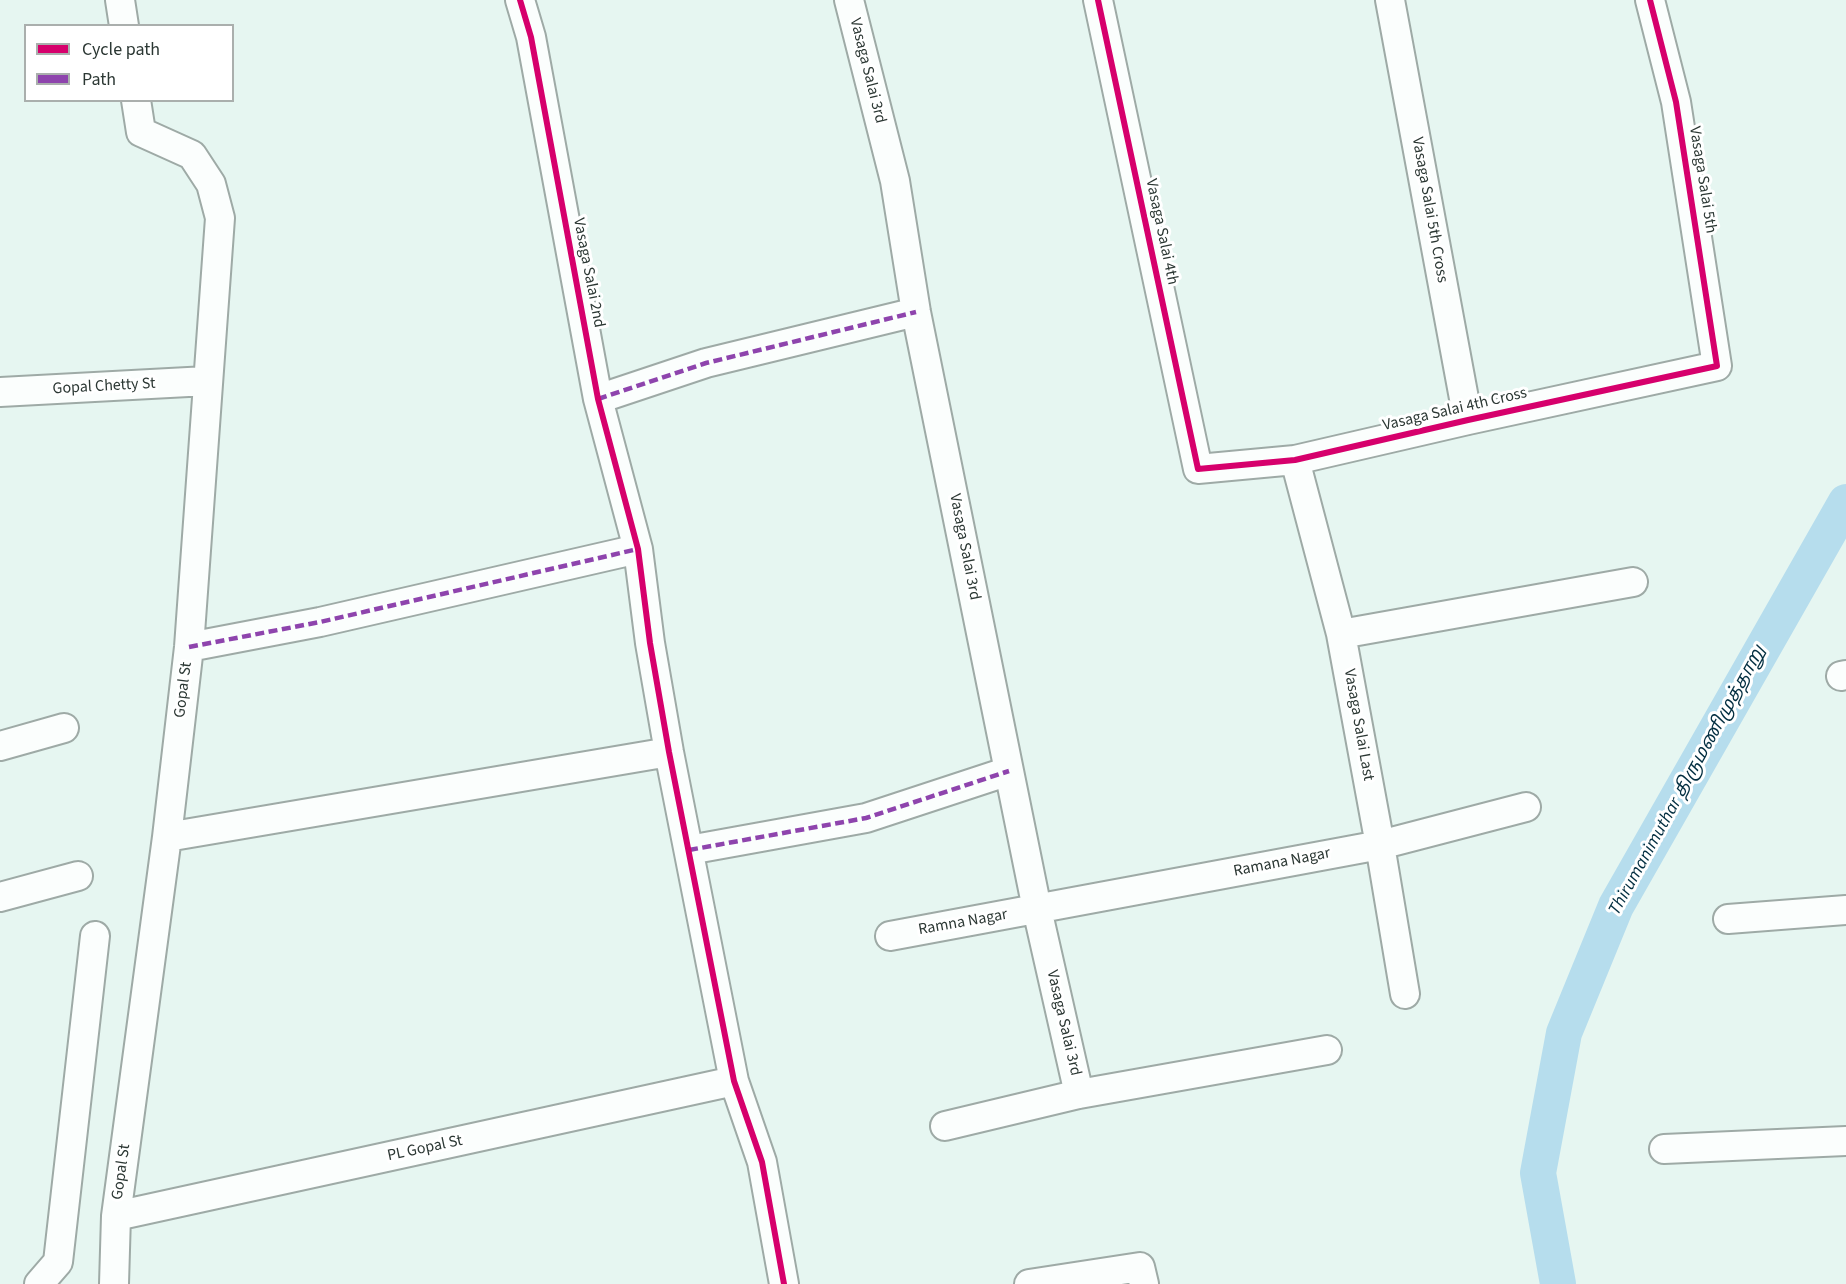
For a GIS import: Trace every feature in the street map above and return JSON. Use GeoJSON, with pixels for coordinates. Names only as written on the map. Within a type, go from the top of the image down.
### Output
{"type":"FeatureCollection","features":[{"type":"Feature","properties":{"kind":"street"},"geometry":{"type":"LineString","coordinates":[[120,0],[124,24]]}},
{"type":"Feature","properties":{"kind":"street","name":"Vasaga Salai 2nd"},"geometry":{"type":"LineString","coordinates":[[520,0],[531,37],[598,399],[638,549],[650,643],[669,752],[734,1082],[762,1162],[784,1284]]}},
{"type":"Feature","properties":{"kind":"street","name":"Vasaga Salai 3rd"},"geometry":{"type":"LineString","coordinates":[[849,0],[895,181],[916,312],[1037,909],[1079,1094]]}},
{"type":"Feature","properties":{"kind":"street","name":"Vasaga Salai 4th"},"geometry":{"type":"LineString","coordinates":[[1098,0],[1198,469]]}},
{"type":"Feature","properties":{"kind":"street","name":"Vasaga Salai 5th Cross"},"geometry":{"type":"LineString","coordinates":[[1390,0],[1468,420]]}},
{"type":"Feature","properties":{"kind":"street","name":"Vasaga Salai 5th"},"geometry":{"type":"LineString","coordinates":[[1650,0],[1676,102],[1717,366]]}},
{"type":"Feature","properties":{"kind":"street","name":"Gopal St"},"geometry":{"type":"LineString","coordinates":[[114,1284],[116,1216],[167,837],[189,647],[220,218],[211,184],[192,156],[141,132],[136,102]]}},
{"type":"Feature","properties":{"kind":"street"},"geometry":{"type":"LineString","coordinates":[[598,399],[706,363],[916,312]]}},
{"type":"Feature","properties":{"kind":"street","name":"Vasaga Salai 4th Cross"},"geometry":{"type":"LineString","coordinates":[[1198,469],[1295,460],[1717,366]]}},
{"type":"Feature","properties":{"kind":"street","name":"Gopal Chetty St"},"geometry":{"type":"LineString","coordinates":[[0,392],[207,381]]}},
{"type":"Feature","properties":{"kind":"street","name":"Vasaga Salai Last"},"geometry":{"type":"LineString","coordinates":[[1295,460],[1341,634],[1380,845],[1404,994]]}},
{"type":"Feature","properties":{"kind":"street"},"geometry":{"type":"LineString","coordinates":[[189,647],[320,622],[638,549]]}},
{"type":"Feature","properties":{"kind":"street"},"geometry":{"type":"LineString","coordinates":[[1341,634],[1633,582]]}},
{"type":"Feature","properties":{"kind":"street"},"geometry":{"type":"LineString","coordinates":[[0,746],[64,728]]}},
{"type":"Feature","properties":{"kind":"street"},"geometry":{"type":"LineString","coordinates":[[167,837],[669,752]]}},
{"type":"Feature","properties":{"kind":"street"},"geometry":{"type":"LineString","coordinates":[[689,850],[866,818],[1009,771]]}},
{"type":"Feature","properties":{"kind":"street","name":"Ramana Nagar"},"geometry":{"type":"LineString","coordinates":[[1037,909],[1380,845],[1526,807]]}},
{"type":"Feature","properties":{"kind":"street"},"geometry":{"type":"LineString","coordinates":[[0,897],[78,876]]}},
{"type":"Feature","properties":{"kind":"street","name":"Ramna Nagar"},"geometry":{"type":"LineString","coordinates":[[890,936],[1037,909]]}},
{"type":"Feature","properties":{"kind":"street"},"geometry":{"type":"LineString","coordinates":[[1728,919],[1846,910]]}},
{"type":"Feature","properties":{"kind":"street"},"geometry":{"type":"LineString","coordinates":[[39,1284],[57,1263],[95,936]]}},
{"type":"Feature","properties":{"kind":"street"},"geometry":{"type":"LineString","coordinates":[[945,1126],[1079,1094],[1327,1050]]}},
{"type":"Feature","properties":{"kind":"street","name":"PL Gopal St"},"geometry":{"type":"LineString","coordinates":[[116,1216],[734,1082]]}},
{"type":"Feature","properties":{"kind":"street"},"geometry":{"type":"LineString","coordinates":[[1664,1149],[1846,1141]]}},
{"type":"Feature","properties":{"kind":"street"},"geometry":{"type":"LineString","coordinates":[[1029,1284],[1140,1267],[1144,1284]]}},
{"type":"Feature","properties":{"kind":"waterway","name":"Thirumanimuthar திருமணிமுத்தாறு"},"geometry":{"type":"LineString","coordinates":[[1558,1284],[1538,1173],[1564,1033],[1616,906],[1846,502]]}},
{"type":"Feature","properties":{"kind":"marked path"},"geometry":{"type":"LineString","coordinates":[[598,399],[706,363],[916,312]]}},
{"type":"Feature","properties":{"kind":"marked path"},"geometry":{"type":"LineString","coordinates":[[189,647],[320,622],[638,549]]}},
{"type":"Feature","properties":{"kind":"marked path"},"geometry":{"type":"LineString","coordinates":[[689,850],[866,818],[1009,771]]}},
{"type":"Feature","properties":{"kind":"cycle path"},"geometry":{"type":"LineString","coordinates":[[520,0],[531,37],[598,399],[638,549],[650,643],[669,752],[734,1081],[762,1162],[784,1284]]}},
{"type":"Feature","properties":{"kind":"cycle path"},"geometry":{"type":"LineString","coordinates":[[1098,0],[1198,469],[1295,460],[1717,366],[1676,102],[1650,0]]}}]}
